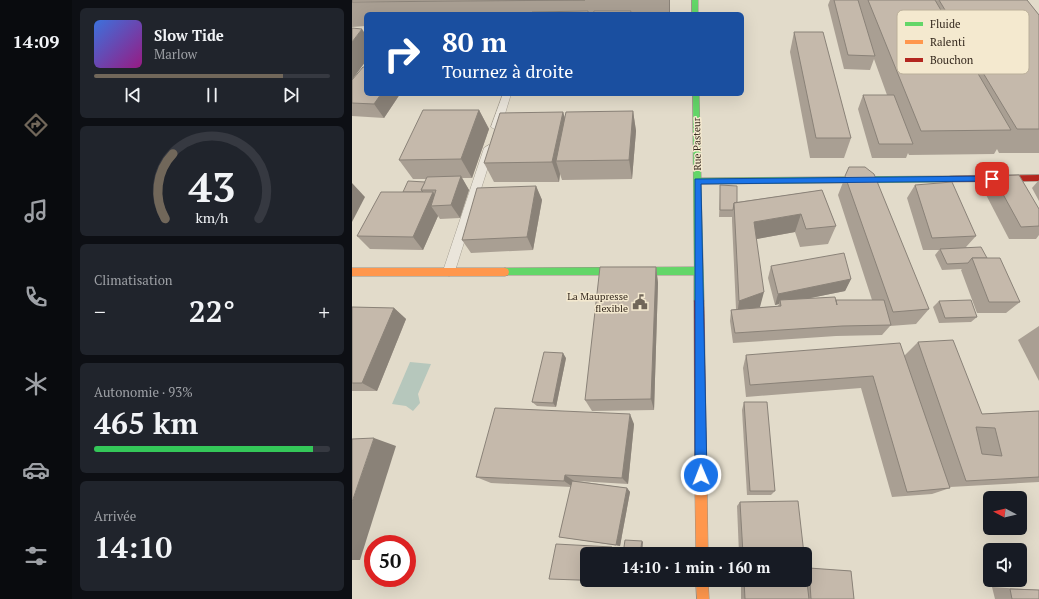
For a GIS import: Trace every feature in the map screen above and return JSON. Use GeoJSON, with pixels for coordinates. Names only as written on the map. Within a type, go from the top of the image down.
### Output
{"type":"FeatureCollection","features":[{"type":"Feature","properties":{"kind":"street"},"geometry":{"type":"LineString","coordinates":[[695,0],[695,12]]}},
{"type":"Feature","properties":{"kind":"street","name":"Rue Pasteur"},"geometry":{"type":"LineString","coordinates":[[696,96],[702,547]]}},
{"type":"Feature","properties":{"kind":"street"},"geometry":{"type":"LineString","coordinates":[[697,181],[1039,178]]}},
{"type":"Feature","properties":{"kind":"street"},"geometry":{"type":"LineString","coordinates":[[352,272],[698,271]]}},
{"type":"Feature","properties":{"kind":"street"},"geometry":{"type":"LineString","coordinates":[[702,587],[702,599]]}},
{"type":"Feature","properties":{"kind":"lane"},"geometry":{"type":"LineString","coordinates":[[449,272],[506,96]]}},
{"type":"Feature","properties":{"kind":"shaded area"},"geometry":{"type":"Polygon","coordinates":[[[410,362],[431,364],[418,394],[420,403],[413,411],[406,406],[392,404],[410,362]]]}},
{"type":"Feature","properties":{"kind":"building"},"geometry":{"type":"Polygon","coordinates":[[[352,0],[585,0],[352,2],[352,0]]]}},
{"type":"Feature","properties":{"kind":"building"},"geometry":{"type":"Polygon","coordinates":[[[834,0],[858,0],[875,56],[848,55],[834,0]]]}},
{"type":"Feature","properties":{"kind":"building"},"geometry":{"type":"Polygon","coordinates":[[[868,0],[935,0],[941,10],[897,10],[897,72],[868,0]]]}},
{"type":"Feature","properties":{"kind":"building"},"geometry":{"type":"Polygon","coordinates":[[[939,0],[1027,0],[1039,15],[1039,129],[1017,129],[984,74],[1029,74],[1029,10],[945,10],[939,0]]]}},
{"type":"Feature","properties":{"kind":"building"},"geometry":{"type":"Polygon","coordinates":[[[588,11],[588,12],[532,12],[588,11]]]}},
{"type":"Feature","properties":{"kind":"building"},"geometry":{"type":"Polygon","coordinates":[[[594,11],[631,11],[631,12],[594,11]]]}},
{"type":"Feature","properties":{"kind":"building"},"geometry":{"type":"Polygon","coordinates":[[[352,28],[362,29],[352,42],[352,28]]]}},
{"type":"Feature","properties":{"kind":"building"},"geometry":{"type":"Polygon","coordinates":[[[794,32],[823,32],[851,138],[816,138],[794,32]]]}},
{"type":"Feature","properties":{"kind":"building"},"geometry":{"type":"Polygon","coordinates":[[[364,67],[364,96],[380,96],[374,104],[352,103],[352,80],[364,67]]]}},
{"type":"Feature","properties":{"kind":"building"},"geometry":{"type":"Polygon","coordinates":[[[898,74],[978,74],[1011,130],[921,131],[898,74]]]}},
{"type":"Feature","properties":{"kind":"building"},"geometry":{"type":"Polygon","coordinates":[[[863,95],[894,95],[913,144],[879,144],[863,95]]]}},
{"type":"Feature","properties":{"kind":"building"},"geometry":{"type":"Polygon","coordinates":[[[423,110],[479,110],[461,159],[399,160],[423,110]]]}},
{"type":"Feature","properties":{"kind":"building"},"geometry":{"type":"Polygon","coordinates":[[[633,111],[629,160],[556,161],[566,112],[633,111]]]}},
{"type":"Feature","properties":{"kind":"building"},"geometry":{"type":"Polygon","coordinates":[[[563,112],[552,162],[484,163],[500,113],[563,112]]]}},
{"type":"Feature","properties":{"kind":"building"},"geometry":{"type":"Polygon","coordinates":[[[849,167],[865,167],[874,174],[929,309],[893,312],[845,176],[849,167]]]}},
{"type":"Feature","properties":{"kind":"building"},"geometry":{"type":"Polygon","coordinates":[[[1019,175],[1039,209],[1039,226],[1021,227],[993,176],[1019,175]]]}},
{"type":"Feature","properties":{"kind":"building"},"geometry":{"type":"Polygon","coordinates":[[[461,176],[451,205],[431,206],[436,190],[421,190],[427,177],[461,176]]]}},
{"type":"Feature","properties":{"kind":"building"},"geometry":{"type":"Polygon","coordinates":[[[408,181],[425,182],[421,190],[423,192],[403,192],[408,181]]]}},
{"type":"Feature","properties":{"kind":"building"},"geometry":{"type":"Polygon","coordinates":[[[952,182],[976,236],[932,238],[915,185],[952,182]]]}},
{"type":"Feature","properties":{"kind":"building"},"geometry":{"type":"Polygon","coordinates":[[[720,185],[737,186],[737,202],[734,203],[733,210],[720,210],[720,185]]]}},
{"type":"Feature","properties":{"kind":"building"},"geometry":{"type":"Polygon","coordinates":[[[536,186],[527,237],[462,240],[477,188],[536,186]]]}},
{"type":"Feature","properties":{"kind":"building"},"geometry":{"type":"Polygon","coordinates":[[[822,190],[836,226],[806,229],[801,214],[754,222],[764,292],[739,301],[734,203],[822,190]]]}},
{"type":"Feature","properties":{"kind":"building"},"geometry":{"type":"Polygon","coordinates":[[[381,192],[433,192],[413,237],[357,236],[381,192]]]}},
{"type":"Feature","properties":{"kind":"building"},"geometry":{"type":"Polygon","coordinates":[[[981,247],[987,258],[972,258],[968,263],[947,264],[940,249],[981,247]]]}},
{"type":"Feature","properties":{"kind":"building"},"geometry":{"type":"Polygon","coordinates":[[[844,253],[851,279],[778,294],[771,266],[844,253]]]}},
{"type":"Feature","properties":{"kind":"building"},"geometry":{"type":"Polygon","coordinates":[[[972,258],[1000,258],[1020,302],[989,302],[972,258]]]}},
{"type":"Feature","properties":{"kind":"building"},"geometry":{"type":"Polygon","coordinates":[[[600,267],[656,267],[651,399],[585,400],[600,267]]]}},
{"type":"Feature","properties":{"kind":"building"},"geometry":{"type":"Polygon","coordinates":[[[835,297],[837,305],[836,300],[884,300],[891,325],[842,326],[735,333],[731,310],[781,306],[780,300],[835,297]]]}},
{"type":"Feature","properties":{"kind":"building"},"geometry":{"type":"Polygon","coordinates":[[[971,300],[977,317],[945,318],[939,301],[971,300]]]}},
{"type":"Feature","properties":{"kind":"building"},"geometry":{"type":"Polygon","coordinates":[[[352,307],[394,308],[362,383],[352,383],[352,307]]]}},
{"type":"Feature","properties":{"kind":"building"},"geometry":{"type":"Polygon","coordinates":[[[953,340],[982,414],[1039,411],[1039,477],[966,481],[918,342],[953,340]],[[976,427],[982,454],[1002,456],[995,428],[976,427]]]}},
{"type":"Feature","properties":{"kind":"building"},"geometry":{"type":"Polygon","coordinates":[[[900,343],[950,488],[907,492],[873,376],[750,385],[746,355],[900,343]]]}},
{"type":"Feature","properties":{"kind":"building"},"geometry":{"type":"Polygon","coordinates":[[[544,352],[563,353],[553,403],[532,402],[544,352]]]}},
{"type":"Feature","properties":{"kind":"building"},"geometry":{"type":"Polygon","coordinates":[[[744,402],[767,402],[775,491],[750,491],[744,402]]]}},
{"type":"Feature","properties":{"kind":"building"},"geometry":{"type":"Polygon","coordinates":[[[495,408],[630,414],[622,478],[565,475],[564,481],[476,477],[495,408]]]}},
{"type":"Feature","properties":{"kind":"building"},"geometry":{"type":"Polygon","coordinates":[[[374,438],[352,502],[352,439],[374,438]]]}},
{"type":"Feature","properties":{"kind":"building"},"geometry":{"type":"Polygon","coordinates":[[[572,481],[627,488],[616,545],[559,537],[572,481]]]}},
{"type":"Feature","properties":{"kind":"building"},"geometry":{"type":"Polygon","coordinates":[[[798,501],[803,547],[743,547],[740,502],[798,501]]]}},
{"type":"Feature","properties":{"kind":"building"},"geometry":{"type":"Polygon","coordinates":[[[625,540],[642,541],[641,547],[624,547],[625,540]]]}},
{"type":"Feature","properties":{"kind":"building"},"geometry":{"type":"Polygon","coordinates":[[[556,544],[612,547],[580,547],[580,580],[549,579],[556,544]]]}},
{"type":"Feature","properties":{"kind":"building"},"geometry":{"type":"Polygon","coordinates":[[[812,568],[851,571],[854,599],[811,599],[812,568]]]}},
{"type":"Feature","properties":{"kind":"building"},"geometry":{"type":"Polygon","coordinates":[[[744,587],[808,587],[809,599],[745,599],[744,587]]]}},
{"type":"Feature","properties":{"kind":"building"},"geometry":{"type":"Polygon","coordinates":[[[1010,589],[1039,590],[1039,599],[1012,599],[1010,589]]]}},
{"type":"Feature","properties":{"kind":"traffic: fast"},"geometry":{"type":"LineString","coordinates":[[695,0],[695,12]]}},
{"type":"Feature","properties":{"kind":"traffic: fast"},"geometry":{"type":"LineString","coordinates":[[696,96],[699,301]]}},
{"type":"Feature","properties":{"kind":"traffic: fast"},"geometry":{"type":"LineString","coordinates":[[697,181],[950,179]]}},
{"type":"Feature","properties":{"kind":"traffic: fast"},"geometry":{"type":"LineString","coordinates":[[505,272],[698,271]]}},
{"type":"Feature","properties":{"kind":"traffic: slow"},"geometry":{"type":"LineString","coordinates":[[352,272],[505,272]]}},
{"type":"Feature","properties":{"kind":"traffic: slow"},"geometry":{"type":"LineString","coordinates":[[701,488],[702,547]]}},
{"type":"Feature","properties":{"kind":"traffic: slow"},"geometry":{"type":"LineString","coordinates":[[702,587],[703,599]]}},
{"type":"Feature","properties":{"kind":"traffic: jam"},"geometry":{"type":"LineString","coordinates":[[950,179],[1039,178]]}},
{"type":"Feature","properties":{"kind":"traffic: jam"},"geometry":{"type":"LineString","coordinates":[[699,301],[701,488]]}},
{"type":"Feature","properties":{"kind":"place","name":"La Maupresse flexible"},"geometry":{"type":"Point","coordinates":[640,302]}},
{"type":"Feature","properties":{"kind":"route"},"geometry":{"type":"LineString","coordinates":[[701,475],[697,181],[992,179]]}}]}
